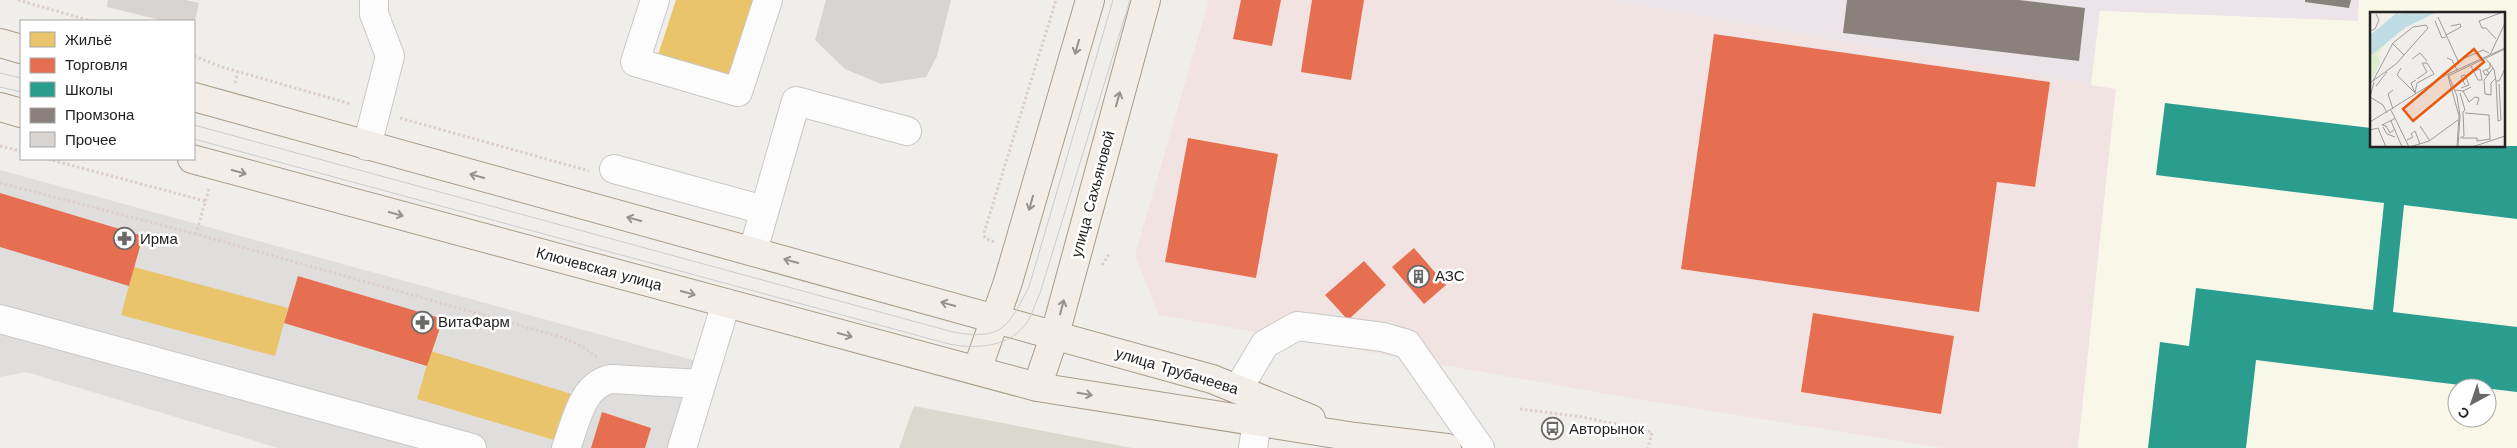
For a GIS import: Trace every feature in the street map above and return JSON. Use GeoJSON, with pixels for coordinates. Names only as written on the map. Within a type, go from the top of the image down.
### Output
{"type":"FeatureCollection","features":[{"type":"Feature","properties":{"kind":"main road"},"geometry":{"type":"LineString","coordinates":[[977,370],[1010,274],[1090,0]]}},
{"type":"Feature","properties":{"kind":"main road","name":"улица Сахьяновой"},"geometry":{"type":"LineString","coordinates":[[1037,387],[1055,334],[1146,0]]}},
{"type":"Feature","properties":{"kind":"main road"},"geometry":{"type":"LineString","coordinates":[[0,43],[20,49]]}},
{"type":"Feature","properties":{"kind":"main road"},"geometry":{"type":"LineString","coordinates":[[195,97],[995,317]]}},
{"type":"Feature","properties":{"kind":"main road"},"geometry":{"type":"LineString","coordinates":[[0,107],[20,113]]}},
{"type":"Feature","properties":{"kind":"main road","name":"Ключевская улица"},"geometry":{"type":"LineString","coordinates":[[203,162],[1006,378]]}},
{"type":"Feature","properties":{"kind":"main road","name":"улица Трубачеева"},"geometry":{"type":"LineString","coordinates":[[995,317],[1212,379],[1355,437]]}},
{"type":"Feature","properties":{"kind":"main road","name":"улица Трубачеева"},"geometry":{"type":"LineString","coordinates":[[1006,378],[1037,387],[1355,437],[1447,448]]}},
{"type":"Feature","properties":{"kind":"street"},"geometry":{"type":"LineString","coordinates":[[367,146],[390,56],[374,14],[374,0]]}},
{"type":"Feature","properties":{"kind":"street"},"geometry":{"type":"LineString","coordinates":[[655,0],[635,62],[738,92],[768,0]]}},
{"type":"Feature","properties":{"kind":"street"},"geometry":{"type":"LineString","coordinates":[[753,251],[796,100],[907,131]]}},
{"type":"Feature","properties":{"kind":"street"},"geometry":{"type":"LineString","coordinates":[[614,169],[764,210]]}},
{"type":"Feature","properties":{"kind":"street"},"geometry":{"type":"LineString","coordinates":[[682,448],[726,303]]}},
{"type":"Feature","properties":{"kind":"street"},"geometry":{"type":"LineString","coordinates":[[0,319],[472,448]]}},
{"type":"Feature","properties":{"kind":"street"},"geometry":{"type":"LineString","coordinates":[[1238,389],[1265,344],[1297,326],[1384,337],[1407,344],[1480,448]]}},
{"type":"Feature","properties":{"kind":"street"},"geometry":{"type":"LineString","coordinates":[[566,448],[588,391],[600,381],[611,379],[701,384]]}},
{"type":"Feature","properties":{"kind":"street"},"geometry":{"type":"LineString","coordinates":[[1253,448],[1257,421]]}},
{"type":"Feature","properties":{"kind":"path"},"geometry":{"type":"LineString","coordinates":[[18,0],[88,20]]}},
{"type":"Feature","properties":{"kind":"path"},"geometry":{"type":"LineString","coordinates":[[996,243],[985,238],[984,233],[1056,0]]}},
{"type":"Feature","properties":{"kind":"path"},"geometry":{"type":"LineString","coordinates":[[229,107],[238,72]]}},
{"type":"Feature","properties":{"kind":"path"},"geometry":{"type":"LineString","coordinates":[[0,146],[20,152]]}},
{"type":"Feature","properties":{"kind":"path"},"geometry":{"type":"LineString","coordinates":[[52,160],[206,201]]}},
{"type":"Feature","properties":{"kind":"path"},"geometry":{"type":"LineString","coordinates":[[196,234],[206,201],[203,162]]}},
{"type":"Feature","properties":{"kind":"path"},"geometry":{"type":"LineString","coordinates":[[0,183],[196,234],[561,337],[581,346],[599,359],[611,379]]}},
{"type":"Feature","properties":{"kind":"path"},"geometry":{"type":"LineString","coordinates":[[1520,410],[1583,417],[1652,432],[1648,448]]}},
{"type":"Feature","properties":{"kind":"shaded area"},"geometry":{"type":"Polygon","coordinates":[[[1209,0],[1609,0],[2116,88],[2078,448],[1943,448],[1630,398],[1159,315],[1135,255],[1209,0]]]}},
{"type":"Feature","properties":{"kind":"shaded area"},"geometry":{"type":"Polygon","coordinates":[[[1609,0],[2359,0],[2358,21],[2100,11],[2091,85],[1609,0]]]}},
{"type":"Feature","properties":{"kind":"shaded area"},"geometry":{"type":"Polygon","coordinates":[[[2359,0],[2517,0],[2517,448],[2078,448],[2116,89],[2091,85],[2100,11],[2358,21],[2359,0]]]}},
{"type":"Feature","properties":{"kind":"shaded area"},"geometry":{"type":"Polygon","coordinates":[[[0,170],[711,365],[686,448],[278,448],[26,372],[0,377],[0,170]]]}},
{"type":"Feature","properties":{"kind":"shaded area"},"geometry":{"type":"Polygon","coordinates":[[[914,406],[1132,448],[899,448],[914,406]]]}},
{"type":"Feature","properties":{"kind":"building: Жильё"},"geometry":{"type":"Polygon","coordinates":[[[676,0],[754,0],[728,81],[657,58],[676,0]]]}},
{"type":"Feature","properties":{"kind":"building: Жильё"},"geometry":{"type":"Polygon","coordinates":[[[134,267],[288,308],[275,356],[121,315],[134,267]]]}},
{"type":"Feature","properties":{"kind":"building: Жильё"},"geometry":{"type":"Polygon","coordinates":[[[431,351],[578,396],[564,443],[417,399],[431,351]]]}},
{"type":"Feature","properties":{"kind":"building: Торговля"},"geometry":{"type":"Polygon","coordinates":[[[1241,0],[1281,0],[1272,46],[1233,39],[1241,0]]]}},
{"type":"Feature","properties":{"kind":"building: Торговля"},"geometry":{"type":"Polygon","coordinates":[[[1312,0],[1364,0],[1351,80],[1301,72],[1312,0]]]}},
{"type":"Feature","properties":{"kind":"building: Торговля"},"geometry":{"type":"Polygon","coordinates":[[[1714,34],[2050,82],[2035,187],[1997,182],[1979,312],[1681,269],[1714,34]]]}},
{"type":"Feature","properties":{"kind":"building: Торговля"},"geometry":{"type":"Polygon","coordinates":[[[1188,138],[1278,154],[1256,278],[1165,262],[1188,138]]]}},
{"type":"Feature","properties":{"kind":"building: Торговля"},"geometry":{"type":"Polygon","coordinates":[[[0,193],[143,236],[129,286],[0,247],[0,193]]]}},
{"type":"Feature","properties":{"kind":"building: Торговля","name":"АЗС"},"geometry":{"type":"Polygon","coordinates":[[[1414,248],[1446,285],[1424,304],[1392,267],[1414,248]]]}},
{"type":"Feature","properties":{"kind":"building: Торговля"},"geometry":{"type":"Polygon","coordinates":[[[1364,261],[1386,285],[1348,320],[1325,295],[1364,261]]]}},
{"type":"Feature","properties":{"kind":"building: Торговля"},"geometry":{"type":"Polygon","coordinates":[[[298,276],[443,319],[427,366],[284,323],[298,276]]]}},
{"type":"Feature","properties":{"kind":"building: Торговля"},"geometry":{"type":"Polygon","coordinates":[[[1813,313],[1954,336],[1941,414],[1801,392],[1813,313]]]}},
{"type":"Feature","properties":{"kind":"building: Торговля"},"geometry":{"type":"Polygon","coordinates":[[[602,412],[651,428],[645,448],[591,448],[602,412]]]}},
{"type":"Feature","properties":{"kind":"building: Школы"},"geometry":{"type":"Polygon","coordinates":[[[2165,103],[2370,128],[2370,148],[2504,148],[2504,146],[2517,146],[2517,219],[2404,205],[2393,312],[2517,327],[2517,392],[2497,390],[2497,378],[2447,378],[2447,383],[2256,360],[2246,448],[2148,448],[2160,342],[2189,346],[2196,288],[2373,310],[2384,203],[2156,175],[2165,103]]]}},
{"type":"Feature","properties":{"kind":"building: Промзона"},"geometry":{"type":"Polygon","coordinates":[[[1847,0],[2019,0],[2085,8],[2079,61],[1843,33],[1847,0]]]}},
{"type":"Feature","properties":{"kind":"building: Промзона"},"geometry":{"type":"Polygon","coordinates":[[[2305,0],[2351,0],[2349,8],[2305,2],[2305,0]]]}},
{"type":"Feature","properties":{"kind":"building: Прочее"},"geometry":{"type":"Polygon","coordinates":[[[108,0],[186,0],[199,3],[195,21],[160,20],[107,7],[108,0]]]}},
{"type":"Feature","properties":{"kind":"building: Прочее"},"geometry":{"type":"Polygon","coordinates":[[[826,0],[951,0],[937,56],[926,77],[881,84],[845,69],[815,40],[826,0]]]}},
{"type":"Feature","properties":{"kind":"tram line"},"geometry":{"type":"LineString","coordinates":[[195,125],[953,332],[983,334],[993,332],[1009,321],[1029,287],[1113,0]]}},
{"type":"Feature","properties":{"kind":"tram line"},"geometry":{"type":"LineString","coordinates":[[195,139],[949,344],[959,346],[990,345],[1018,333],[1027,322],[1040,293],[1130,0]]}},
{"type":"Feature","properties":{"kind":"tram line"},"geometry":{"type":"LineString","coordinates":[[0,73],[20,78]]}},
{"type":"Feature","properties":{"kind":"tram line"},"geometry":{"type":"LineString","coordinates":[[0,87],[20,92]]}},
{"type":"Feature","properties":{"kind":"place","name":"Ирма"},"geometry":{"type":"Point","coordinates":[124,239]}},
{"type":"Feature","properties":{"kind":"place","name":"АЗС"},"geometry":{"type":"Point","coordinates":[1419,276]}},
{"type":"Feature","properties":{"kind":"place","name":"ВитаФарм"},"geometry":{"type":"Point","coordinates":[422,322]}},
{"type":"Feature","properties":{"kind":"place","name":"Авторынок"},"geometry":{"type":"Point","coordinates":[1553,429]}}]}
